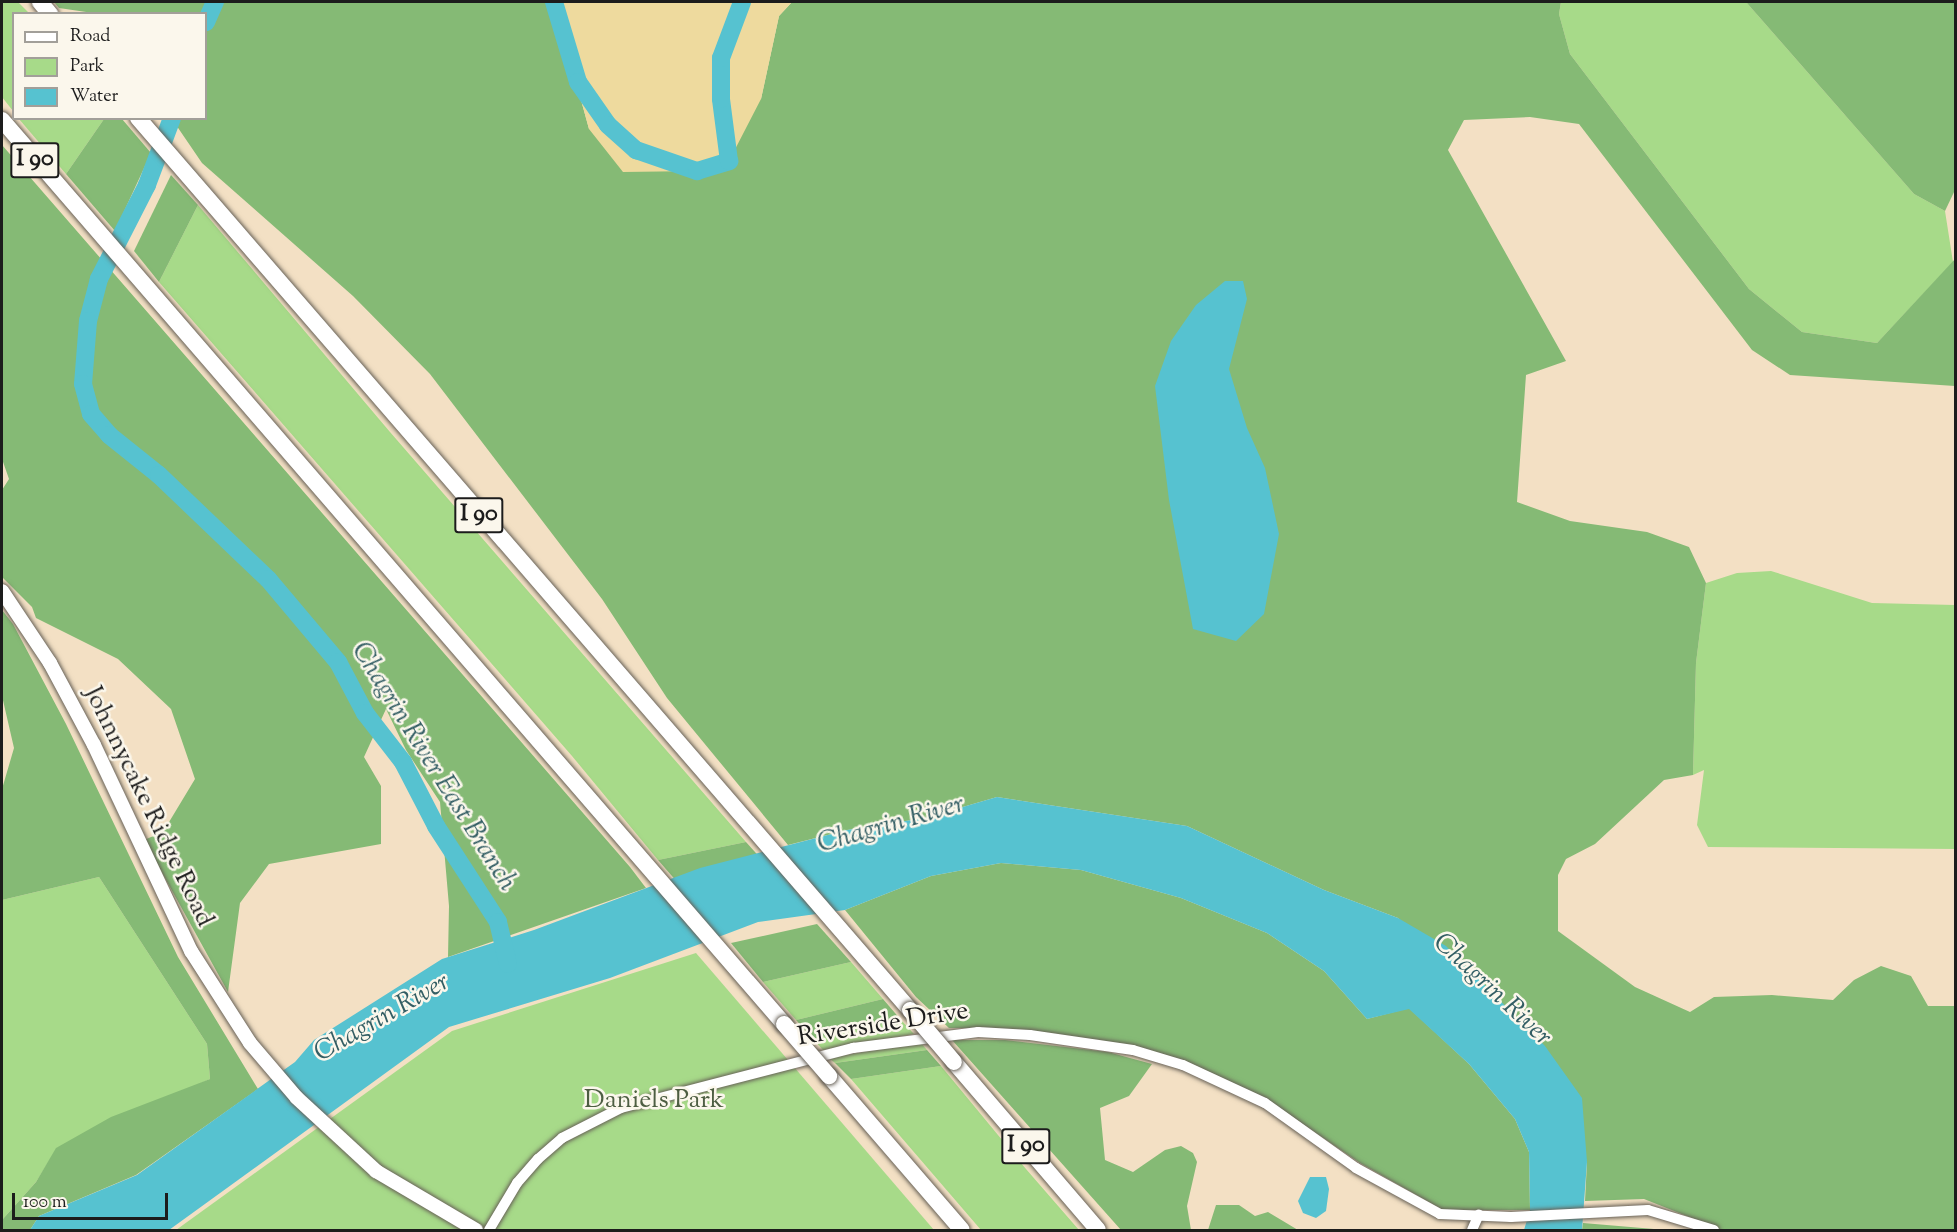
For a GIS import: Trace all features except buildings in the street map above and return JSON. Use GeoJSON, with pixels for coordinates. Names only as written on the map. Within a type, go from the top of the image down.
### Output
{"type":"FeatureCollection","features":[{"type":"Feature","properties":{"kind":"highway","name":"I 90"},"geometry":{"type":"LineString","coordinates":[[2,120],[739,975],[962,1230]]}},
{"type":"Feature","properties":{"kind":"highway","name":"I 90"},"geometry":{"type":"LineString","coordinates":[[140,120],[1098,1230]]}},
{"type":"Feature","properties":{"kind":"main road","name":"Johnnycake Ridge Road"},"geometry":{"type":"LineString","coordinates":[[2,591],[50,663],[94,744],[191,951],[250,1043],[297,1098],[376,1171],[476,1230]]}},
{"type":"Feature","properties":{"kind":"street","name":"Riverside Drive"},"geometry":{"type":"LineString","coordinates":[[489,1230],[517,1183],[538,1159],[562,1138],[621,1107],[853,1048],[978,1032],[1030,1035],[1133,1050],[1183,1065],[1265,1104],[1338,1151],[1356,1168],[1440,1214],[1511,1217],[1648,1210],[1714,1230]]}},
{"type":"Feature","properties":{"kind":"street"},"geometry":{"type":"LineString","coordinates":[[1472,1230],[1479,1214]]}},
{"type":"Feature","properties":{"kind":"green space"},"geometry":{"type":"Polygon","coordinates":[[[2,2],[18,2],[28,12],[12,12],[12,110],[2,97],[2,2]]]}},
{"type":"Feature","properties":{"kind":"green space"},"geometry":{"type":"Polygon","coordinates":[[[54,2],[554,2],[589,129],[761,99],[779,16],[792,2],[1561,2],[1559,14],[1570,54],[1749,289],[1802,332],[1877,343],[1955,259],[1955,386],[1790,375],[1752,350],[1579,124],[1530,117],[1464,120],[1448,150],[1566,361],[1526,375],[1517,502],[1570,521],[1647,532],[1689,547],[1706,583],[1696,663],[1693,775],[1664,780],[1595,844],[1566,859],[1558,875],[1558,931],[1635,987],[1690,1012],[1714,997],[1772,995],[1833,1000],[1854,980],[1881,966],[1911,976],[1928,1006],[1955,1006],[1955,1230],[1722,1230],[1644,1199],[1585,1201],[1587,1162],[1398,918],[1324,890],[1187,826],[997,797],[925,818],[847,830],[788,845],[667,698],[602,599],[430,374],[353,296],[202,163],[173,120],[207,120],[207,12],[86,12],[59,8],[54,2]]]}},
{"type":"Feature","properties":{"kind":"green space"},"geometry":{"type":"Polygon","coordinates":[[[1561,2],[1746,2],[1914,194],[1945,211],[1953,262],[1877,343],[1802,332],[1749,289],[1570,54],[1559,14],[1561,2]]]}},
{"type":"Feature","properties":{"kind":"green space"},"geometry":{"type":"Polygon","coordinates":[[[1746,2],[1955,2],[1955,190],[1945,211],[1914,194],[1746,2]]]}},
{"type":"Feature","properties":{"kind":"green space"},"geometry":{"type":"Polygon","coordinates":[[[20,120],[103,120],[66,174],[20,120]]]}},
{"type":"Feature","properties":{"kind":"green space"},"geometry":{"type":"Polygon","coordinates":[[[103,120],[123,120],[151,153],[115,231],[66,174],[103,120]]]}},
{"type":"Feature","properties":{"kind":"green space"},"geometry":{"type":"Polygon","coordinates":[[[2,145],[646,888],[448,957],[449,906],[440,802],[406,750],[386,709],[364,757],[381,786],[381,844],[269,864],[240,903],[228,992],[144,840],[163,832],[195,779],[171,709],[118,659],[36,618],[32,607],[2,577],[2,490],[9,479],[2,459],[2,145]]]}},
{"type":"Feature","properties":{"kind":"green space"},"geometry":{"type":"Polygon","coordinates":[[[171,175],[198,205],[159,282],[134,251],[171,175]]]}},
{"type":"Feature","properties":{"kind":"green space"},"geometry":{"type":"Polygon","coordinates":[[[198,205],[390,432],[746,842],[658,860],[572,756],[159,282],[198,205]]]}},
{"type":"Feature","properties":{"kind":"green space"},"geometry":{"type":"Polygon","coordinates":[[[1771,571],[1872,603],[1955,605],[1955,849],[1708,847],[1697,825],[1704,770],[1693,775],[1696,663],[1706,583],[1737,573],[1771,571]]]}},
{"type":"Feature","properties":{"kind":"green space"},"geometry":{"type":"Polygon","coordinates":[[[2,610],[13,624],[66,724],[178,957],[258,1089],[136,1175],[39,1216],[30,1230],[2,1230],[2,1220],[36,1182],[56,1148],[111,1117],[210,1079],[207,1044],[99,877],[2,900],[2,789],[14,748],[2,696],[2,610]]]}},
{"type":"Feature","properties":{"kind":"green space"},"geometry":{"type":"Polygon","coordinates":[[[746,842],[774,873],[685,891],[658,860],[746,842]]]}},
{"type":"Feature","properties":{"kind":"green space"},"geometry":{"type":"Polygon","coordinates":[[[1001,863],[1081,870],[1181,898],[1267,933],[1324,971],[1367,1019],[1409,1008],[1469,1064],[1515,1119],[1529,1152],[1530,1210],[1443,1210],[1360,1163],[1266,1099],[1183,1060],[973,1028],[949,1028],[916,997],[845,910],[931,876],[1001,863]]]}},
{"type":"Feature","properties":{"kind":"green space"},"geometry":{"type":"Polygon","coordinates":[[[99,877],[207,1044],[210,1079],[57,1148],[36,1182],[2,1220],[2,900],[99,877]]]}},
{"type":"Feature","properties":{"kind":"green space"},"geometry":{"type":"Polygon","coordinates":[[[817,924],[851,962],[763,982],[731,943],[817,924]]]}},
{"type":"Feature","properties":{"kind":"green space","name":"Daniels Park"},"geometry":{"type":"Polygon","coordinates":[[[696,953],[934,1230],[176,1230],[452,1031],[696,953]]]}},
{"type":"Feature","properties":{"kind":"green space"},"geometry":{"type":"Polygon","coordinates":[[[851,962],[883,999],[796,1020],[763,982],[851,962]]]}},
{"type":"Feature","properties":{"kind":"green space"},"geometry":{"type":"Polygon","coordinates":[[[883,999],[901,1020],[813,1039],[796,1020],[883,999]]]}},
{"type":"Feature","properties":{"kind":"green space"},"geometry":{"type":"Polygon","coordinates":[[[901,1020],[914,1034],[823,1050],[813,1039],[901,1020]]]}},
{"type":"Feature","properties":{"kind":"green space"},"geometry":{"type":"Polygon","coordinates":[[[952,1040],[1005,1040],[1108,1052],[1152,1064],[1129,1096],[1100,1108],[1105,1160],[1133,1172],[1165,1150],[1181,1146],[1193,1153],[1197,1162],[1187,1206],[1191,1230],[1121,1230],[952,1040]]]}},
{"type":"Feature","properties":{"kind":"green space"},"geometry":{"type":"Polygon","coordinates":[[[920,1042],[927,1050],[835,1063],[829,1058],[920,1042]]]}},
{"type":"Feature","properties":{"kind":"green space"},"geometry":{"type":"Polygon","coordinates":[[[927,1050],[941,1066],[851,1079],[835,1063],[927,1050]]]}},
{"type":"Feature","properties":{"kind":"green space"},"geometry":{"type":"Polygon","coordinates":[[[941,1066],[1079,1230],[981,1230],[851,1079],[941,1066]]]}},
{"type":"Feature","properties":{"kind":"green space"},"geometry":{"type":"Polygon","coordinates":[[[1216,1205],[1239,1205],[1255,1216],[1268,1212],[1298,1230],[1208,1230],[1216,1205]]]}},
{"type":"Feature","properties":{"kind":"green space"},"geometry":{"type":"Polygon","coordinates":[[[1583,1223],[1654,1229],[1658,1230],[1582,1230],[1583,1223]]]}},
{"type":"Feature","properties":{"kind":"sand"},"geometry":{"type":"Polygon","coordinates":[[[554,2],[792,2],[779,16],[761,99],[729,161],[697,171],[623,172],[589,129],[554,2]]]}},
{"type":"Feature","properties":{"kind":"water"},"geometry":{"type":"Polygon","coordinates":[[[1225,281],[1243,281],[1247,299],[1229,369],[1247,428],[1265,468],[1279,534],[1264,614],[1236,641],[1193,629],[1169,500],[1155,386],[1171,341],[1196,305],[1225,281]]]}},
{"type":"Feature","properties":{"kind":"water","name":"Chagrin River"},"geometry":{"type":"Polygon","coordinates":[[[997,797],[1187,826],[1324,890],[1398,918],[1446,946],[1545,1046],[1582,1098],[1587,1162],[1582,1230],[1524,1230],[1530,1210],[1529,1152],[1515,1119],[1469,1064],[1409,1009],[1367,1019],[1324,971],[1267,933],[1181,898],[1081,870],[1001,863],[931,876],[845,910],[758,922],[610,978],[449,1027],[169,1230],[30,1230],[39,1216],[137,1175],[295,1062],[314,1040],[442,959],[534,930],[700,868],[847,830],[925,818],[997,797]]]}},
{"type":"Feature","properties":{"kind":"water"},"geometry":{"type":"Polygon","coordinates":[[[1310,1177],[1326,1177],[1329,1189],[1326,1211],[1316,1218],[1303,1213],[1298,1201],[1310,1177]]]}},
{"type":"Feature","properties":{"kind":"waterway","name":"Chagrin River East Branch"},"geometry":{"type":"LineString","coordinates":[[207,20],[215,2]]}},
{"type":"Feature","properties":{"kind":"waterway","name":"Chagrin River East Branch"},"geometry":{"type":"LineString","coordinates":[[554,2],[578,82],[608,125],[636,150],[697,171],[729,161],[721,99],[721,58],[742,2]]}},
{"type":"Feature","properties":{"kind":"waterway","name":"Chagrin River East Branch"},"geometry":{"type":"LineString","coordinates":[[171,120],[147,185],[99,279],[88,321],[83,384],[91,414],[109,435],[159,475],[268,579],[338,662],[365,713],[403,762],[436,826],[498,922],[508,964]]}}]}
